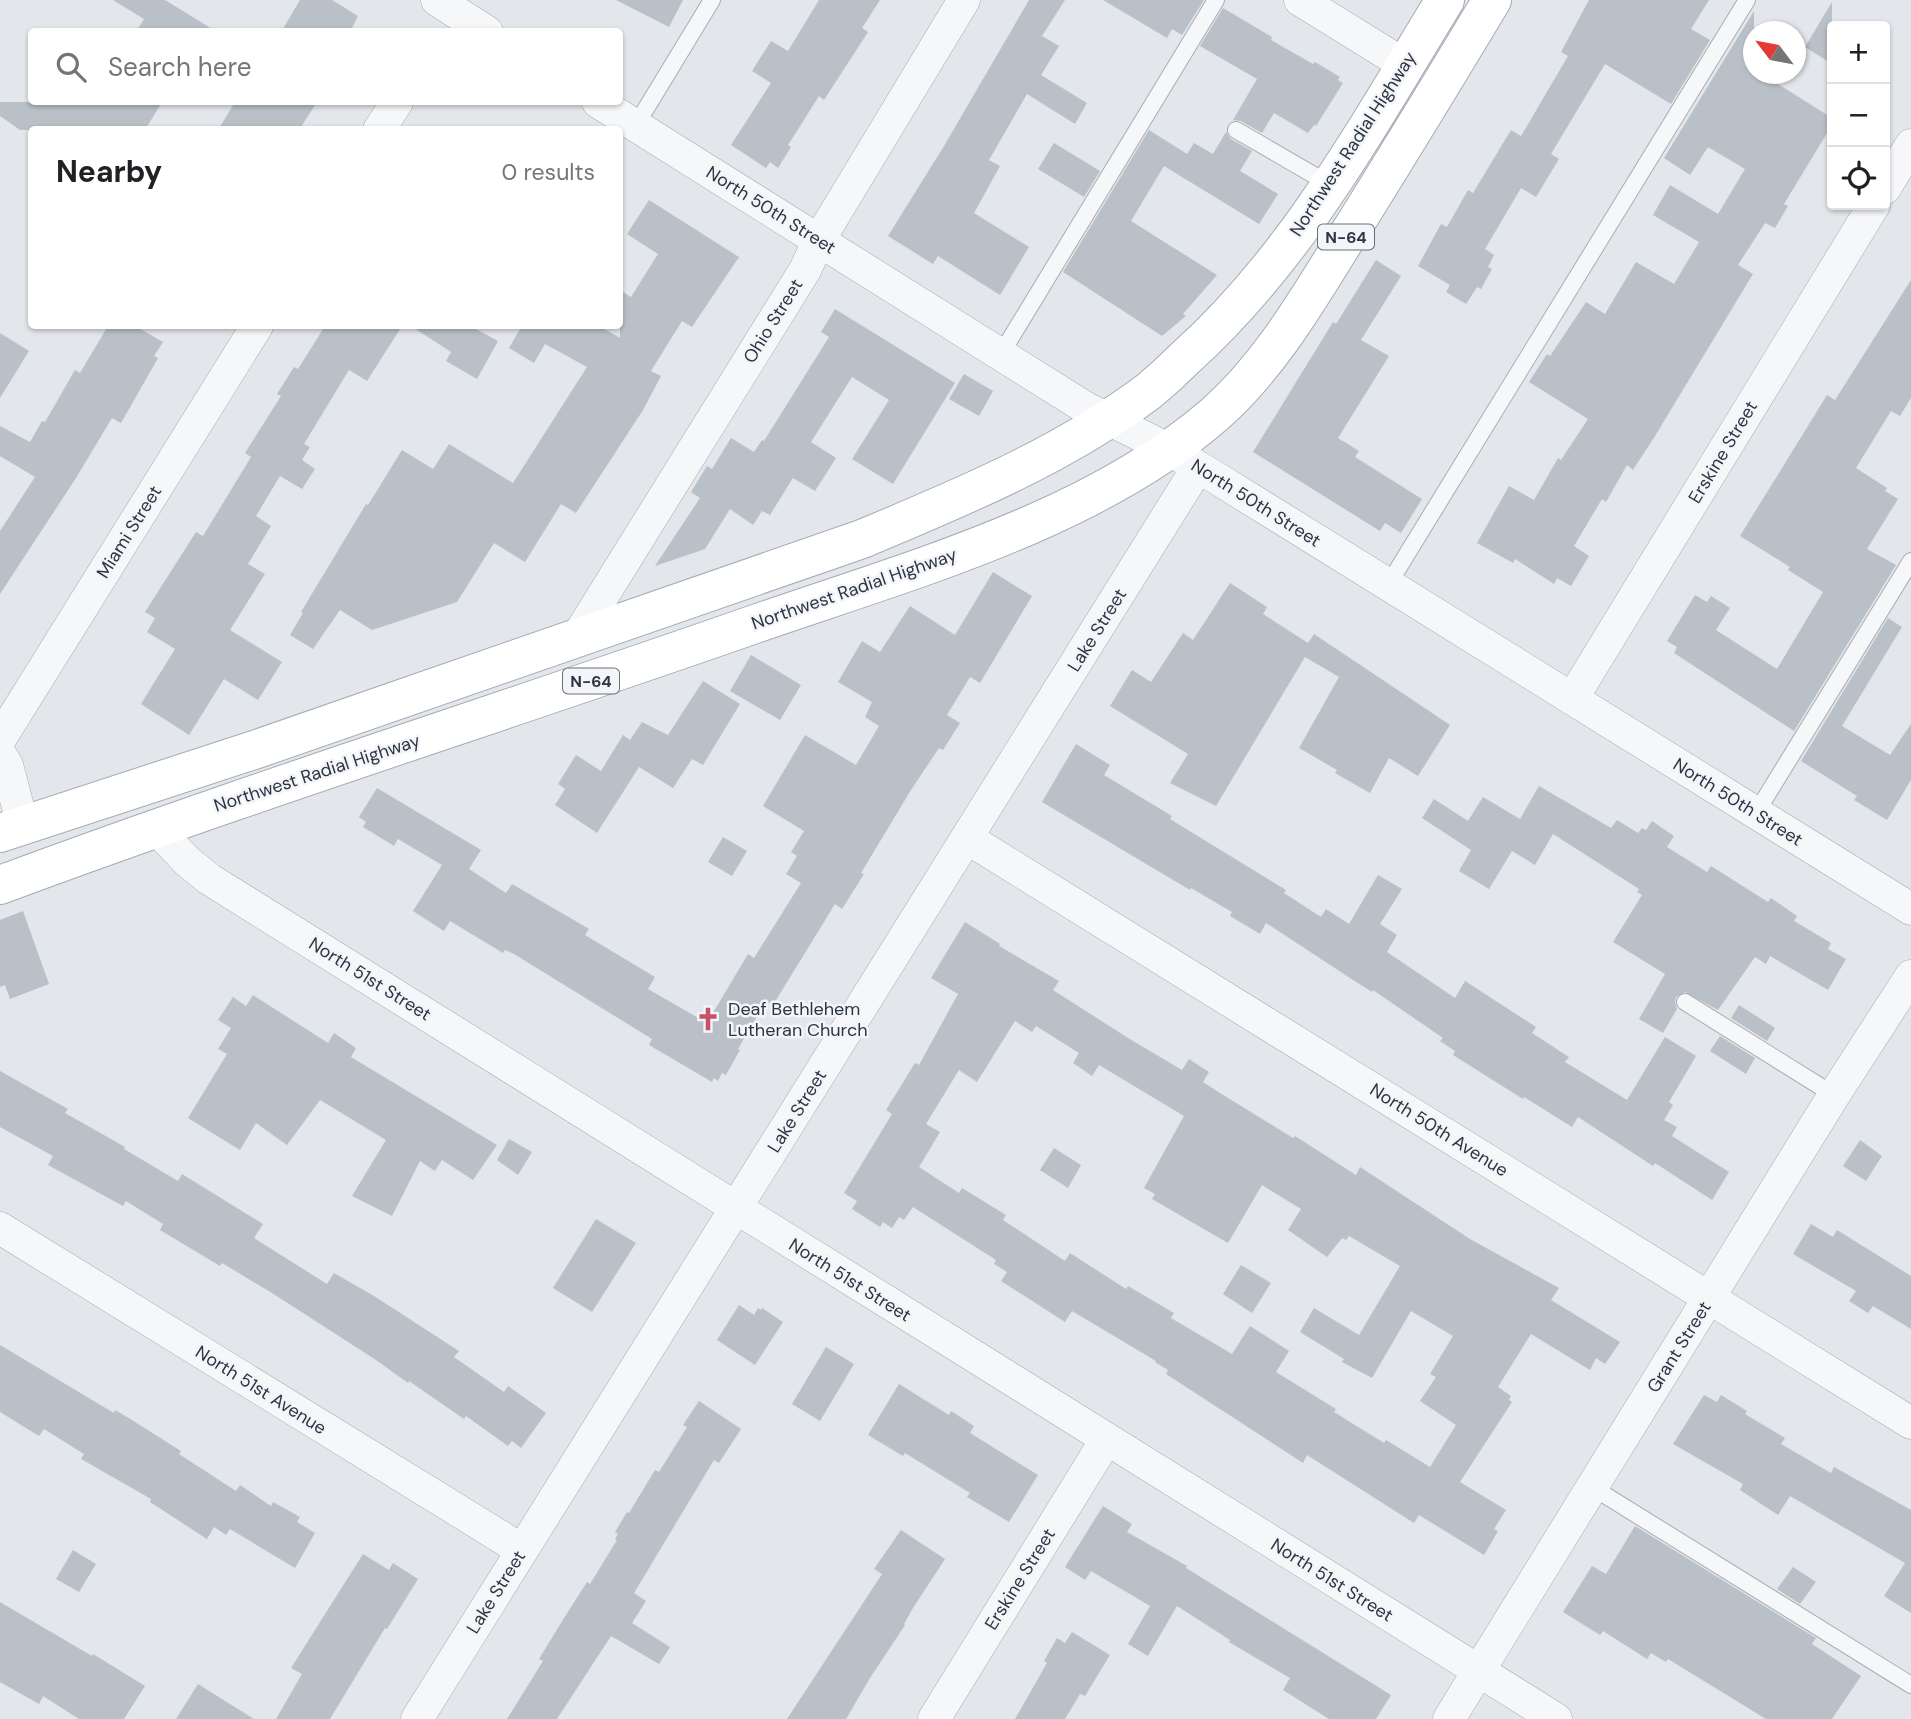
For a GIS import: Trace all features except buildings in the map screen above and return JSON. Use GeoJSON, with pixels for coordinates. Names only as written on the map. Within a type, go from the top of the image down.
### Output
{"type":"FeatureCollection","features":[{"type":"Feature","properties":{"kind":"main road","name":"Northwest Radial Highway"},"geometry":{"type":"LineString","coordinates":[[12,830],[257,749],[862,539],[1027,465],[1108,419],[1150,390],[1236,310],[1269,271],[1317,208],[1445,0]]}},
{"type":"Feature","properties":{"kind":"main road","name":"Northwest Radial Highway"},"geometry":{"type":"LineString","coordinates":[[0,885],[155,827],[537,700],[982,544],[1056,513],[1117,482],[1184,458],[1217,412],[1262,364],[1300,312],[1492,0]]}},
{"type":"Feature","properties":{"kind":"street","name":"Ohio Street"},"geometry":{"type":"LineString","coordinates":[[576,639],[805,270],[819,240],[964,0]]}},
{"type":"Feature","properties":{"kind":"street"},"geometry":{"type":"LineString","coordinates":[[1300,0],[1405,65]]}},
{"type":"Feature","properties":{"kind":"street"},"geometry":{"type":"LineString","coordinates":[[446,10],[480,28]]}},
{"type":"Feature","properties":{"kind":"street"},"geometry":{"type":"LineString","coordinates":[[382,126],[395,105]]}},
{"type":"Feature","properties":{"kind":"street","name":"North 50th Street"},"geometry":{"type":"LineString","coordinates":[[603,105],[1086,408],[1184,458],[1911,909]]}},
{"type":"Feature","properties":{"kind":"street"},"geometry":{"type":"LineString","coordinates":[[1890,180],[1911,145]]}},
{"type":"Feature","properties":{"kind":"street","name":"Erskine Street"},"geometry":{"type":"LineString","coordinates":[[1572,699],[1871,210]]}},
{"type":"Feature","properties":{"kind":"street","name":"Miami Street"},"geometry":{"type":"LineString","coordinates":[[0,739],[255,329]]}},
{"type":"Feature","properties":{"kind":"street","name":"Lake Street"},"geometry":{"type":"LineString","coordinates":[[417,1719],[967,838],[1184,458]]}},
{"type":"Feature","properties":{"kind":"street"},"geometry":{"type":"LineString","coordinates":[[0,754],[7,765],[12,830]]}},
{"type":"Feature","properties":{"kind":"street","name":"North 51st Street"},"geometry":{"type":"LineString","coordinates":[[155,827],[187,861],[209,879],[1556,1719]]}},
{"type":"Feature","properties":{"kind":"street","name":"North 50th Avenue"},"geometry":{"type":"LineString","coordinates":[[967,838],[1911,1423]]}},
{"type":"Feature","properties":{"kind":"street","name":"Grant Street"},"geometry":{"type":"LineString","coordinates":[[1449,1719],[1911,976]]}},
{"type":"Feature","properties":{"kind":"street","name":"North 51st Avenue"},"geometry":{"type":"LineString","coordinates":[[0,1228],[522,1550]]}},
{"type":"Feature","properties":{"kind":"street","name":"Erskine Street"},"geometry":{"type":"LineString","coordinates":[[934,1719],[1106,1440]]}},
{"type":"Feature","properties":{"kind":"lane"},"geometry":{"type":"LineString","coordinates":[[636,125],[712,0]]}},
{"type":"Feature","properties":{"kind":"lane"},"geometry":{"type":"LineString","coordinates":[[1001,355],[1216,0]]}},
{"type":"Feature","properties":{"kind":"lane"},"geometry":{"type":"LineString","coordinates":[[1388,585],[1747,0]]}},
{"type":"Feature","properties":{"kind":"lane"},"geometry":{"type":"LineString","coordinates":[[1236,130],[1331,185]]}},
{"type":"Feature","properties":{"kind":"lane"},"geometry":{"type":"LineString","coordinates":[[1756,813],[1911,561]]}},
{"type":"Feature","properties":{"kind":"lane"},"geometry":{"type":"LineString","coordinates":[[1685,1002],[1835,1095]]}},
{"type":"Feature","properties":{"kind":"lane"},"geometry":{"type":"LineString","coordinates":[[1592,1487],[1911,1685]]}},
{"type":"Feature","properties":{"kind":"place","name":"Deaf Bethlehem Lutheran Church"},"geometry":{"type":"Point","coordinates":[708,1019]}}]}
